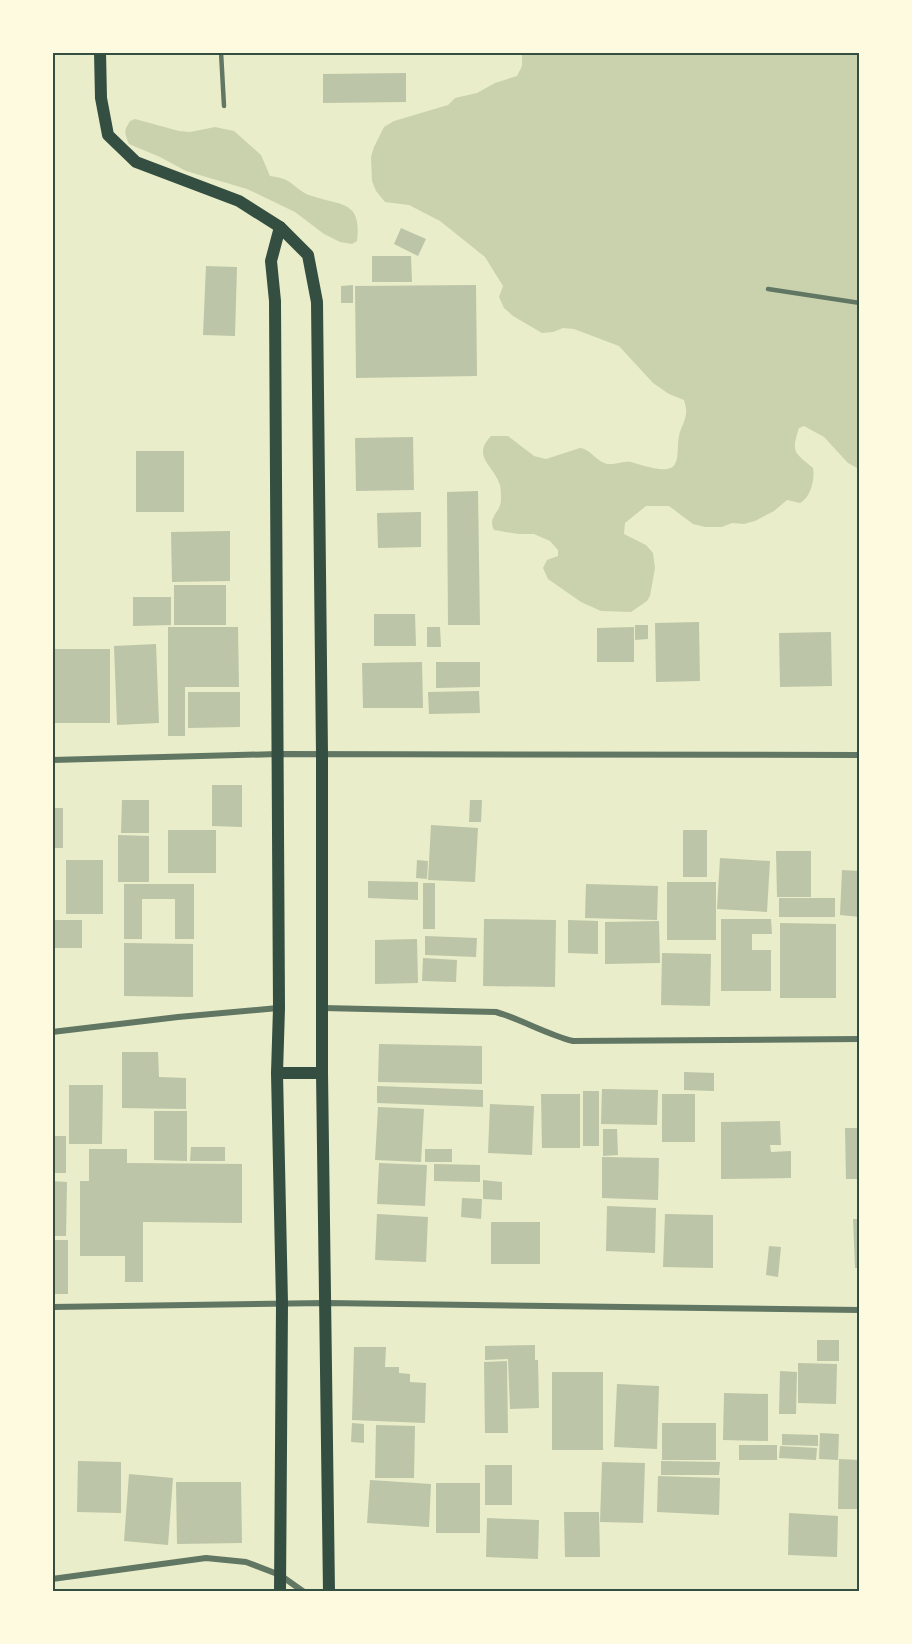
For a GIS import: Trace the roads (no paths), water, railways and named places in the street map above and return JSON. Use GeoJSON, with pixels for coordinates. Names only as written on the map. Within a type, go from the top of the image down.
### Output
{"type":"FeatureCollection","features":[{"type":"Feature","properties":{"kind":"main road"},"geometry":{"type":"LineString","coordinates":[[100,52],[101,98],[108,135],[136,162],[239,201],[280,227],[308,255],[317,302],[322,754],[322,1073],[329,1592]]}},
{"type":"Feature","properties":{"kind":"main road"},"geometry":{"type":"LineString","coordinates":[[280,227],[271,261],[275,301],[279,1008],[277,1072],[282,1303],[280,1592]]}},
{"type":"Feature","properties":{"kind":"main road"},"geometry":{"type":"LineString","coordinates":[[277,1072],[322,1073]]}},
{"type":"Feature","properties":{"kind":"street"},"geometry":{"type":"LineString","coordinates":[[52,760],[278,754],[860,755]]}},
{"type":"Feature","properties":{"kind":"street"},"geometry":{"type":"LineString","coordinates":[[52,1032],[279,1008]]}},
{"type":"Feature","properties":{"kind":"street"},"geometry":{"type":"LineString","coordinates":[[323,1008],[496,1012],[522,1020],[552,1036],[573,1041],[860,1040]]}},
{"type":"Feature","properties":{"kind":"street"},"geometry":{"type":"LineString","coordinates":[[52,1307],[326,1302],[860,1310]]}},
{"type":"Feature","properties":{"kind":"street"},"geometry":{"type":"LineString","coordinates":[[52,1579],[206,1558],[246,1562],[280,1575],[304,1592]]}},
{"type":"Feature","properties":{"kind":"street"},"geometry":{"type":"LineString","coordinates":[[722,1592],[801,1592]]}},
{"type":"Feature","properties":{"kind":"lane"},"geometry":{"type":"LineString","coordinates":[[221,52],[224,106]]}},
{"type":"Feature","properties":{"kind":"lane"},"geometry":{"type":"LineString","coordinates":[[768,289],[860,303]]}}]}
